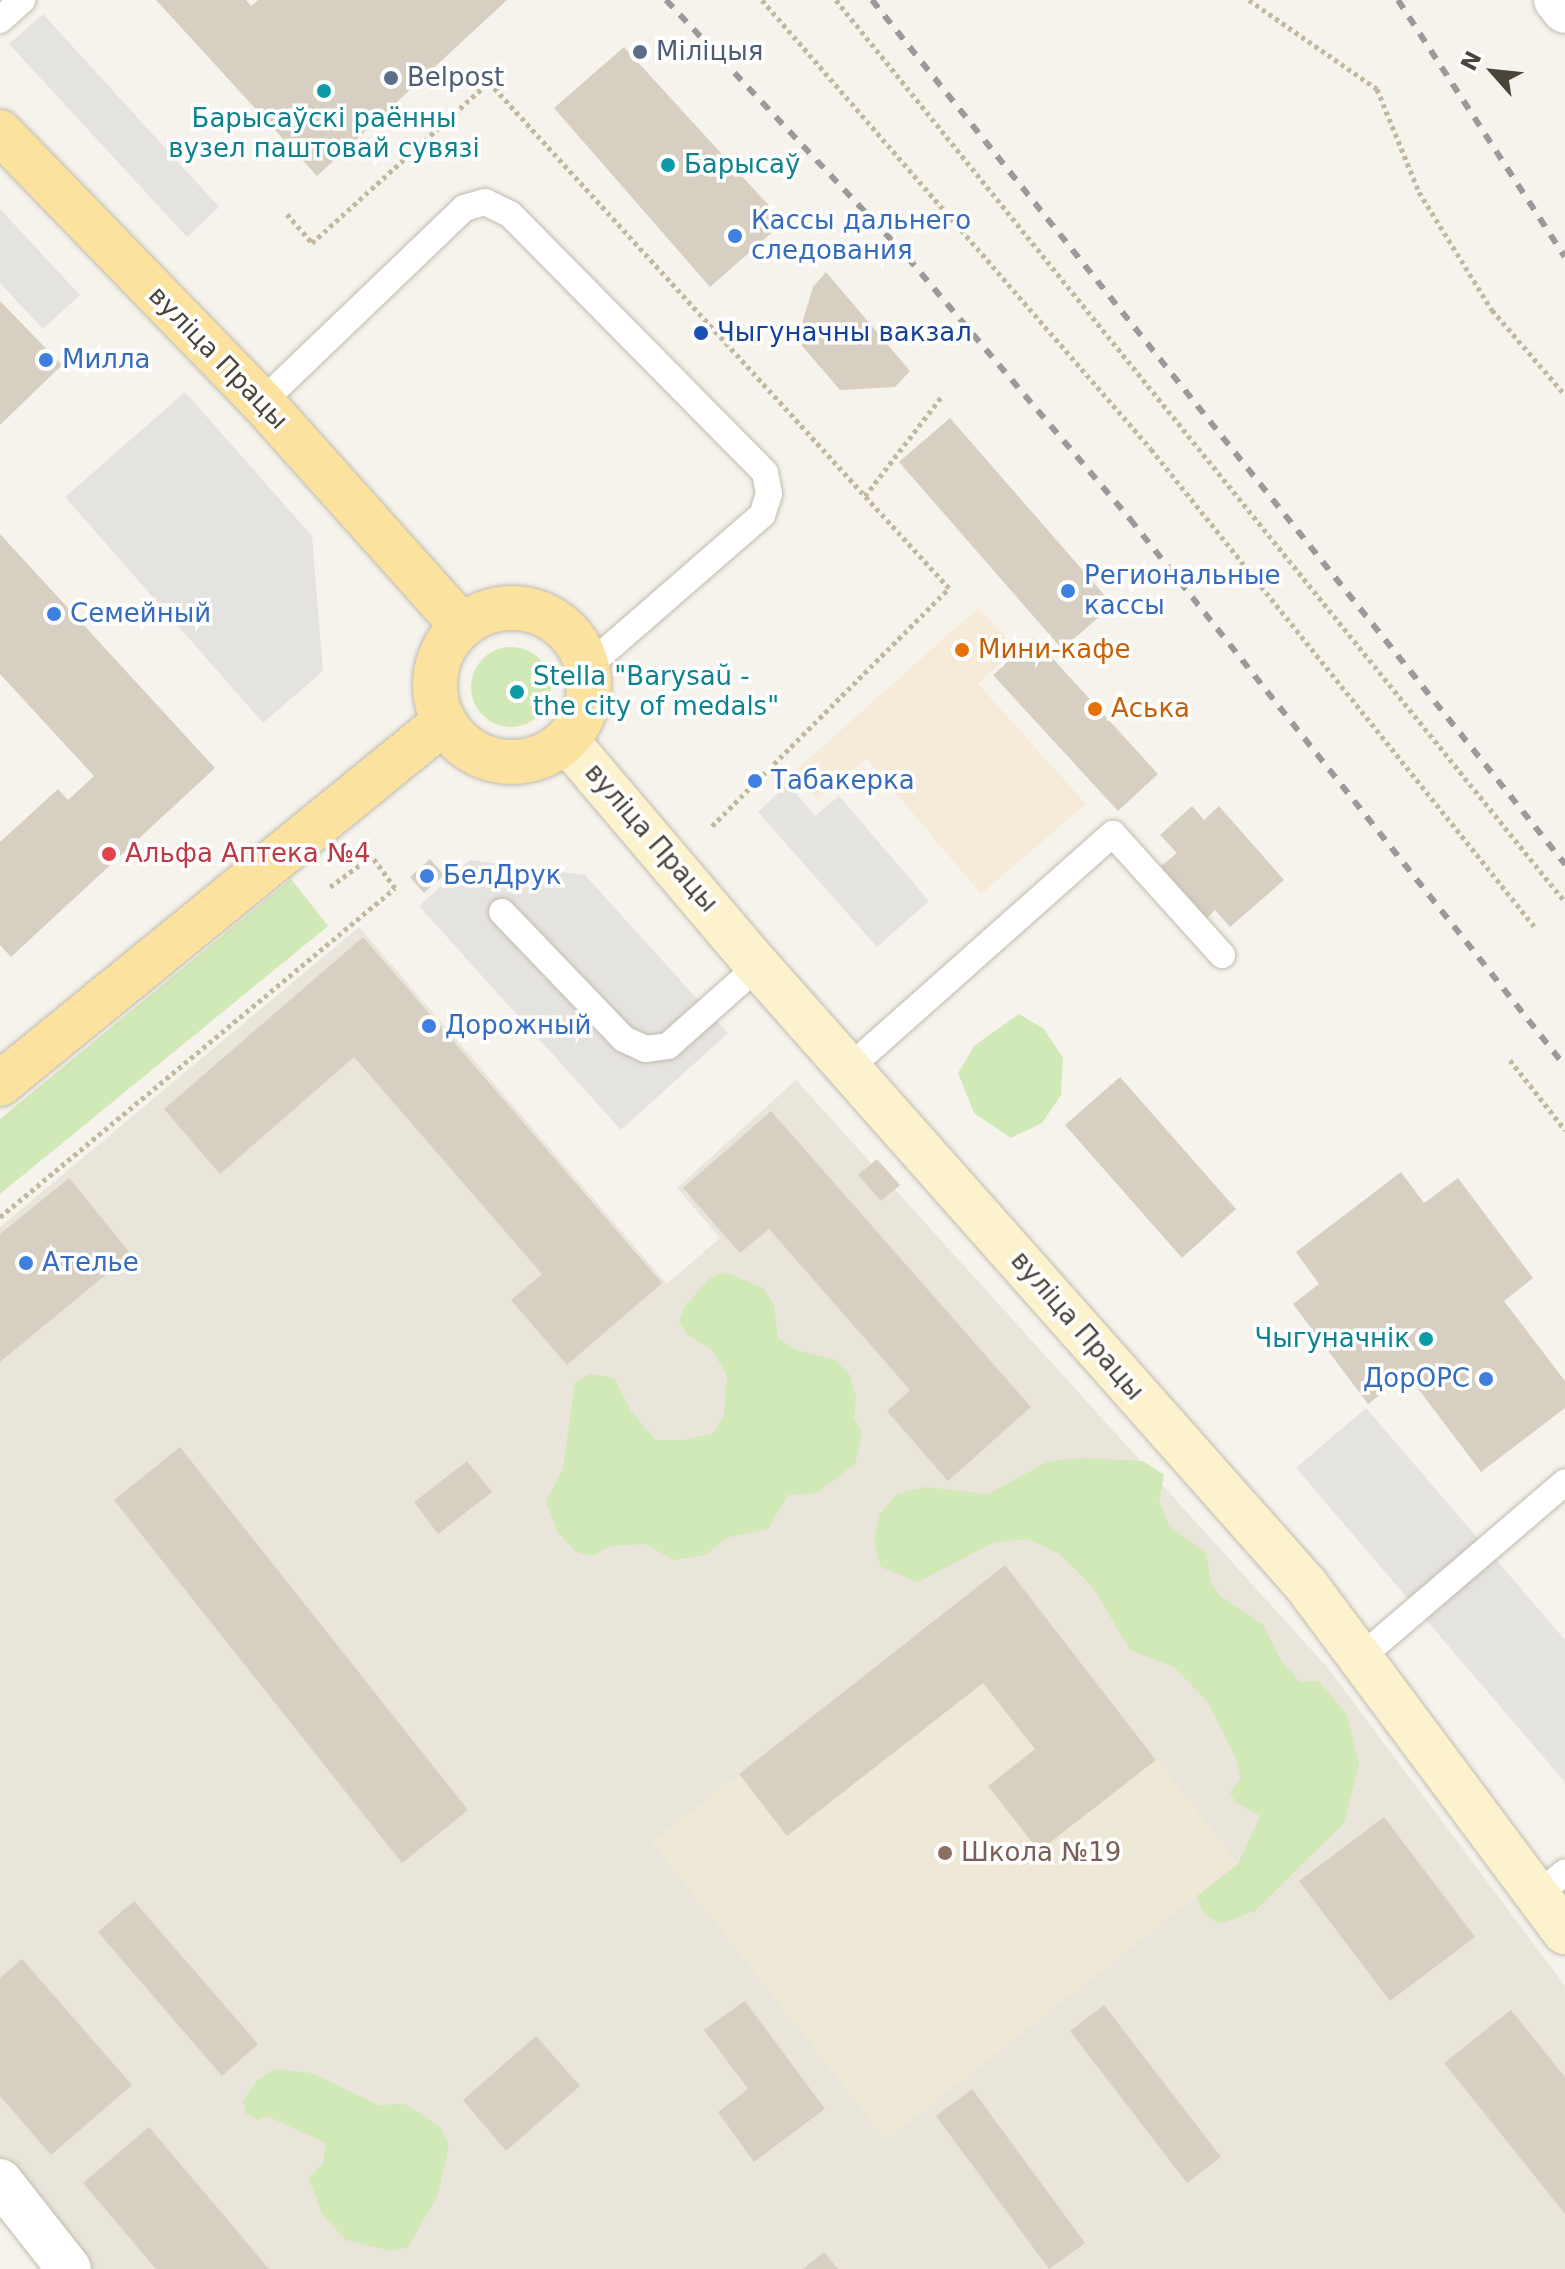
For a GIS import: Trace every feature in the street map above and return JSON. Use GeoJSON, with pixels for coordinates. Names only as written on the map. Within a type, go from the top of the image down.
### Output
{"type":"FeatureCollection","features":[{"type":"Feature","properties":{"kind":"main road","name":"вуліца Працы"},"geometry":{"type":"LineString","coordinates":[[0,132],[262,402],[462,626]]}},
{"type":"Feature","properties":{"kind":"main road"},"geometry":{"type":"LineString","coordinates":[[0,1084],[444,722],[435,691],[437,667],[462,626],[483,613],[535,611],[558,623],[576,643],[587,667]]}},
{"type":"Feature","properties":{"kind":"main road","name":"вуліца Працы"},"geometry":{"type":"LineString","coordinates":[[444,722],[472,751],[494,760],[519,762],[544,755],[566,740],[581,718],[588,693],[587,667]]}},
{"type":"Feature","properties":{"kind":"main road","name":"вуліца Працы"},"geometry":{"type":"LineString","coordinates":[[566,740],[758,966],[1306,1585],[1360,1658],[1551,1884],[1565,1932]]}},
{"type":"Feature","properties":{"kind":"street"},"geometry":{"type":"LineString","coordinates":[[1556,0],[1565,11]]}},
{"type":"Feature","properties":{"kind":"street"},"geometry":{"type":"LineString","coordinates":[[0,2181],[69,2269]]}},
{"type":"Feature","properties":{"kind":"lane"},"geometry":{"type":"LineString","coordinates":[[0,20],[22,0]]}},
{"type":"Feature","properties":{"kind":"lane"},"geometry":{"type":"LineString","coordinates":[[262,402],[464,208],[485,202],[510,214],[765,473],[769,494],[762,515],[587,667]]}},
{"type":"Feature","properties":{"kind":"lane"},"geometry":{"type":"LineString","coordinates":[[849,1068],[1113,834],[1222,955]]}},
{"type":"Feature","properties":{"kind":"lane"},"geometry":{"type":"LineString","coordinates":[[502,912],[624,1039],[645,1049],[668,1046],[758,966]]}},
{"type":"Feature","properties":{"kind":"lane"},"geometry":{"type":"LineString","coordinates":[[1360,1658],[1565,1482]]}},
{"type":"Feature","properties":{"kind":"path"},"geometry":{"type":"LineString","coordinates":[[762,0],[1151,449],[1534,926]]}},
{"type":"Feature","properties":{"kind":"path"},"geometry":{"type":"LineString","coordinates":[[836,0],[1565,902]]}},
{"type":"Feature","properties":{"kind":"path"},"geometry":{"type":"LineString","coordinates":[[1249,0],[1377,89],[1419,192],[1492,310],[1565,395]]}},
{"type":"Feature","properties":{"kind":"path"},"geometry":{"type":"LineString","coordinates":[[712,826],[949,588],[865,496],[942,396]]}},
{"type":"Feature","properties":{"kind":"path"},"geometry":{"type":"LineString","coordinates":[[0,1217],[395,888],[372,856],[330,887]]}},
{"type":"Feature","properties":{"kind":"path"},"geometry":{"type":"LineString","coordinates":[[1510,1060],[1565,1130]]}},
{"type":"Feature","properties":{"kind":"shaded area"},"geometry":{"type":"Polygon","coordinates":[[[43,14],[219,207],[187,237],[9,44],[43,14]]]}},
{"type":"Feature","properties":{"kind":"shaded area"},"geometry":{"type":"Polygon","coordinates":[[[0,209],[80,295],[43,329],[0,283],[0,209]]]}},
{"type":"Feature","properties":{"kind":"shaded area"},"geometry":{"type":"Polygon","coordinates":[[[185,392],[312,536],[323,671],[263,723],[65,497],[185,392]]]}},
{"type":"Feature","properties":{"kind":"shaded area"},"geometry":{"type":"Polygon","coordinates":[[[978,608],[1016,649],[978,684],[1086,804],[981,894],[867,759],[817,800],[794,772],[978,608]]]}},
{"type":"Feature","properties":{"kind":"shaded area"},"geometry":{"type":"Polygon","coordinates":[[[788,784],[815,816],[839,796],[929,901],[877,947],[758,812],[788,784]]]}},
{"type":"Feature","properties":{"kind":"shaded area"},"geometry":{"type":"Polygon","coordinates":[[[470,860],[585,875],[728,1033],[621,1130],[419,906],[470,860]]]}},
{"type":"Feature","properties":{"kind":"shaded area"},"geometry":{"type":"Polygon","coordinates":[[[359,927],[667,1284],[720,1238],[677,1188],[796,1080],[1327,1667],[1565,1986],[1565,2269],[82,2269],[0,2164],[0,1227],[359,927]]]}},
{"type":"Feature","properties":{"kind":"shaded area"},"geometry":{"type":"Polygon","coordinates":[[[1366,1408],[1565,1640],[1565,1782],[1296,1468],[1366,1408]]]}},
{"type":"Feature","properties":{"kind":"shaded area","name":"Школа №19"},"geometry":{"type":"Polygon","coordinates":[[[1005,1565],[1238,1864],[886,2140],[652,1842],[1005,1565]]]}},
{"type":"Feature","properties":{"kind":"green space"},"geometry":{"type":"Polygon","coordinates":[[[503,647],[519,647],[540,658],[551,679],[551,695],[540,716],[519,727],[503,727],[489,721],[477,709],[471,695],[471,679],[477,665],[489,653],[503,647]]]}},
{"type":"Feature","properties":{"kind":"green space"},"geometry":{"type":"Polygon","coordinates":[[[291,879],[328,926],[0,1194],[0,1119],[291,879]]]}},
{"type":"Feature","properties":{"kind":"green space"},"geometry":{"type":"Polygon","coordinates":[[[1019,1014],[1044,1029],[1063,1058],[1061,1095],[1042,1123],[1011,1138],[974,1113],[958,1073],[975,1045],[1019,1014]]]}},
{"type":"Feature","properties":{"kind":"green space"},"geometry":{"type":"Polygon","coordinates":[[[726,1272],[764,1289],[774,1305],[778,1338],[796,1350],[835,1360],[850,1375],[856,1397],[854,1417],[862,1433],[855,1464],[816,1493],[788,1495],[768,1529],[729,1537],[705,1555],[673,1560],[646,1544],[611,1546],[592,1556],[576,1552],[557,1531],[546,1501],[563,1469],[575,1382],[590,1374],[614,1378],[631,1411],[656,1440],[685,1440],[714,1433],[724,1415],[727,1375],[711,1349],[687,1334],[679,1322],[685,1306],[711,1277],[726,1272]]]}},
{"type":"Feature","properties":{"kind":"green space"},"geometry":{"type":"Polygon","coordinates":[[[1082,1458],[1143,1461],[1164,1475],[1159,1501],[1169,1526],[1206,1553],[1211,1583],[1220,1596],[1263,1625],[1281,1660],[1300,1682],[1319,1681],[1347,1715],[1359,1765],[1344,1823],[1255,1911],[1220,1924],[1205,1915],[1196,1897],[1238,1864],[1260,1816],[1235,1802],[1230,1792],[1241,1778],[1237,1761],[1207,1701],[1174,1667],[1130,1650],[1092,1586],[1058,1553],[1029,1539],[994,1542],[918,1582],[881,1567],[874,1542],[880,1514],[897,1494],[925,1487],[988,1494],[1049,1461],[1082,1458]]]}},
{"type":"Feature","properties":{"kind":"green space"},"geometry":{"type":"Polygon","coordinates":[[[275,2069],[312,2073],[378,2105],[405,2104],[441,2128],[449,2145],[438,2195],[408,2247],[391,2251],[346,2240],[322,2214],[309,2178],[323,2163],[326,2143],[267,2116],[258,2120],[246,2114],[243,2101],[257,2080],[275,2069]]]}},
{"type":"Feature","properties":{"kind":"building","name":"Барысаўскі раённы вузел паштовай сувязі"},"geometry":{"type":"Polygon","coordinates":[[[156,0],[246,0],[251,6],[258,0],[507,0],[317,176],[156,0]]]}},
{"type":"Feature","properties":{"kind":"building","name":"Барысаў"},"geometry":{"type":"Polygon","coordinates":[[[624,47],[784,222],[710,287],[554,108],[624,47]]]}},
{"type":"Feature","properties":{"kind":"building"},"geometry":{"type":"Polygon","coordinates":[[[826,272],[910,371],[895,387],[840,390],[797,340],[813,287],[826,272]]]}},
{"type":"Feature","properties":{"kind":"building"},"geometry":{"type":"Polygon","coordinates":[[[0,301],[62,365],[0,425],[0,301]]]}},
{"type":"Feature","properties":{"kind":"building"},"geometry":{"type":"Polygon","coordinates":[[[950,418],[1113,605],[1062,649],[899,462],[950,418]]]}},
{"type":"Feature","properties":{"kind":"building"},"geometry":{"type":"Polygon","coordinates":[[[0,534],[215,768],[11,957],[0,945],[0,842],[58,789],[68,800],[94,776],[0,674],[0,534]]]}},
{"type":"Feature","properties":{"kind":"building"},"geometry":{"type":"Polygon","coordinates":[[[1034,638],[1158,774],[1118,811],[993,675],[1034,638]]]}},
{"type":"Feature","properties":{"kind":"building"},"geometry":{"type":"Polygon","coordinates":[[[1192,806],[1204,820],[1219,806],[1284,880],[1230,927],[1215,910],[1207,918],[1161,866],[1177,853],[1160,835],[1192,806]]]}},
{"type":"Feature","properties":{"kind":"building","name":"БелДрук"},"geometry":{"type":"Polygon","coordinates":[[[430,859],[444,875],[424,893],[410,877],[430,859]]]}},
{"type":"Feature","properties":{"kind":"building"},"geometry":{"type":"Polygon","coordinates":[[[363,937],[662,1283],[567,1365],[511,1300],[542,1274],[354,1057],[220,1174],[164,1109],[363,937]]]}},
{"type":"Feature","properties":{"kind":"building"},"geometry":{"type":"Polygon","coordinates":[[[1120,1077],[1236,1209],[1182,1258],[1065,1125],[1120,1077]]]}},
{"type":"Feature","properties":{"kind":"building"},"geometry":{"type":"Polygon","coordinates":[[[771,1111],[1031,1407],[948,1481],[887,1411],[910,1390],[769,1229],[740,1253],[683,1188],[771,1111]]]}},
{"type":"Feature","properties":{"kind":"building"},"geometry":{"type":"Polygon","coordinates":[[[877,1159],[900,1185],[881,1201],[858,1175],[877,1159]]]}},
{"type":"Feature","properties":{"kind":"building","name":"Чыгуначнік"},"geometry":{"type":"Polygon","coordinates":[[[1401,1172],[1424,1203],[1458,1178],[1533,1278],[1504,1301],[1565,1381],[1565,1408],[1481,1472],[1407,1374],[1368,1404],[1293,1304],[1319,1284],[1296,1252],[1401,1172]]]}},
{"type":"Feature","properties":{"kind":"building"},"geometry":{"type":"Polygon","coordinates":[[[69,1178],[131,1254],[0,1362],[0,1234],[69,1178]]]}},
{"type":"Feature","properties":{"kind":"building"},"geometry":{"type":"Polygon","coordinates":[[[180,1447],[468,1810],[402,1863],[114,1500],[180,1447]]]}},
{"type":"Feature","properties":{"kind":"building"},"geometry":{"type":"Polygon","coordinates":[[[467,1461],[492,1492],[438,1534],[414,1502],[467,1461]]]}},
{"type":"Feature","properties":{"kind":"building"},"geometry":{"type":"Polygon","coordinates":[[[1005,1565],[1156,1760],[1039,1851],[988,1786],[1035,1749],[983,1683],[787,1836],[739,1774],[1005,1565]]]}},
{"type":"Feature","properties":{"kind":"building"},"geometry":{"type":"Polygon","coordinates":[[[1384,1817],[1475,1937],[1390,2001],[1299,1881],[1384,1817]]]}},
{"type":"Feature","properties":{"kind":"building"},"geometry":{"type":"Polygon","coordinates":[[[134,1901],[258,2044],[222,2076],[98,1932],[134,1901]]]}},
{"type":"Feature","properties":{"kind":"building"},"geometry":{"type":"Polygon","coordinates":[[[22,1959],[132,2085],[51,2155],[0,2096],[0,1978],[22,1959]]]}},
{"type":"Feature","properties":{"kind":"building"},"geometry":{"type":"Polygon","coordinates":[[[745,2001],[825,2109],[754,2162],[718,2112],[748,2089],[704,2030],[745,2001]]]}},
{"type":"Feature","properties":{"kind":"building"},"geometry":{"type":"Polygon","coordinates":[[[1104,2005],[1221,2157],[1187,2183],[1070,2031],[1104,2005]]]}},
{"type":"Feature","properties":{"kind":"building"},"geometry":{"type":"Polygon","coordinates":[[[1511,2010],[1565,2077],[1565,2214],[1444,2063],[1511,2010]]]}},
{"type":"Feature","properties":{"kind":"building"},"geometry":{"type":"Polygon","coordinates":[[[536,2036],[580,2086],[506,2151],[463,2100],[536,2036]]]}},
{"type":"Feature","properties":{"kind":"building"},"geometry":{"type":"Polygon","coordinates":[[[972,2089],[1085,2243],[1049,2269],[936,2116],[972,2089]]]}},
{"type":"Feature","properties":{"kind":"building"},"geometry":{"type":"Polygon","coordinates":[[[149,2127],[269,2269],[156,2269],[83,2183],[149,2127]]]}},
{"type":"Feature","properties":{"kind":"building"},"geometry":{"type":"Polygon","coordinates":[[[824,2252],[838,2269],[803,2269],[824,2252]]]}},
{"type":"Feature","properties":{"kind":"railway"},"geometry":{"type":"LineString","coordinates":[[666,0],[908,258],[1130,519],[1565,1066]]}},
{"type":"Feature","properties":{"kind":"railway"},"geometry":{"type":"LineString","coordinates":[[872,0],[1565,864]]}},
{"type":"Feature","properties":{"kind":"railway"},"geometry":{"type":"LineString","coordinates":[[1398,0],[1565,257]]}},
{"type":"Feature","properties":{"kind":"place","name":"Міліцыя"},"geometry":{"type":"Point","coordinates":[640,52]}},
{"type":"Feature","properties":{"kind":"place","name":"Belpost"},"geometry":{"type":"Point","coordinates":[391,78]}},
{"type":"Feature","properties":{"kind":"place","name":"Барысаўскі раённы вузел паштовай сувязі"},"geometry":{"type":"Point","coordinates":[324,91]}},
{"type":"Feature","properties":{"kind":"place","name":"Барысаў"},"geometry":{"type":"Point","coordinates":[668,165]}},
{"type":"Feature","properties":{"kind":"place","name":"Кассы дальнего следования"},"geometry":{"type":"Point","coordinates":[735,236]}},
{"type":"Feature","properties":{"kind":"place","name":"Чыгуначны вакзал"},"geometry":{"type":"Point","coordinates":[701,333]}},
{"type":"Feature","properties":{"kind":"place","name":"Милла"},"geometry":{"type":"Point","coordinates":[46,360]}},
{"type":"Feature","properties":{"kind":"place","name":"Региональные кассы"},"geometry":{"type":"Point","coordinates":[1068,591]}},
{"type":"Feature","properties":{"kind":"place","name":"Семейный"},"geometry":{"type":"Point","coordinates":[54,614]}},
{"type":"Feature","properties":{"kind":"place","name":"Мини-кафе"},"geometry":{"type":"Point","coordinates":[962,650]}},
{"type":"Feature","properties":{"kind":"place","name":"Stella \"Barysaŭ - the city of medals\""},"geometry":{"type":"Point","coordinates":[517,692]}},
{"type":"Feature","properties":{"kind":"place","name":"Аська"},"geometry":{"type":"Point","coordinates":[1095,709]}},
{"type":"Feature","properties":{"kind":"place","name":"Табакерка"},"geometry":{"type":"Point","coordinates":[755,781]}},
{"type":"Feature","properties":{"kind":"place","name":"Альфа Аптека №4"},"geometry":{"type":"Point","coordinates":[109,854]}},
{"type":"Feature","properties":{"kind":"place","name":"БелДрук"},"geometry":{"type":"Point","coordinates":[427,876]}},
{"type":"Feature","properties":{"kind":"place","name":"Дорожный"},"geometry":{"type":"Point","coordinates":[429,1026]}},
{"type":"Feature","properties":{"kind":"place","name":"Ателье"},"geometry":{"type":"Point","coordinates":[26,1263]}},
{"type":"Feature","properties":{"kind":"place","name":"Чыгуначнік"},"geometry":{"type":"Point","coordinates":[1426,1339]}},
{"type":"Feature","properties":{"kind":"place","name":"ДорОРС"},"geometry":{"type":"Point","coordinates":[1486,1379]}},
{"type":"Feature","properties":{"kind":"place","name":"Школа №19"},"geometry":{"type":"Point","coordinates":[945,1853]}}]}
